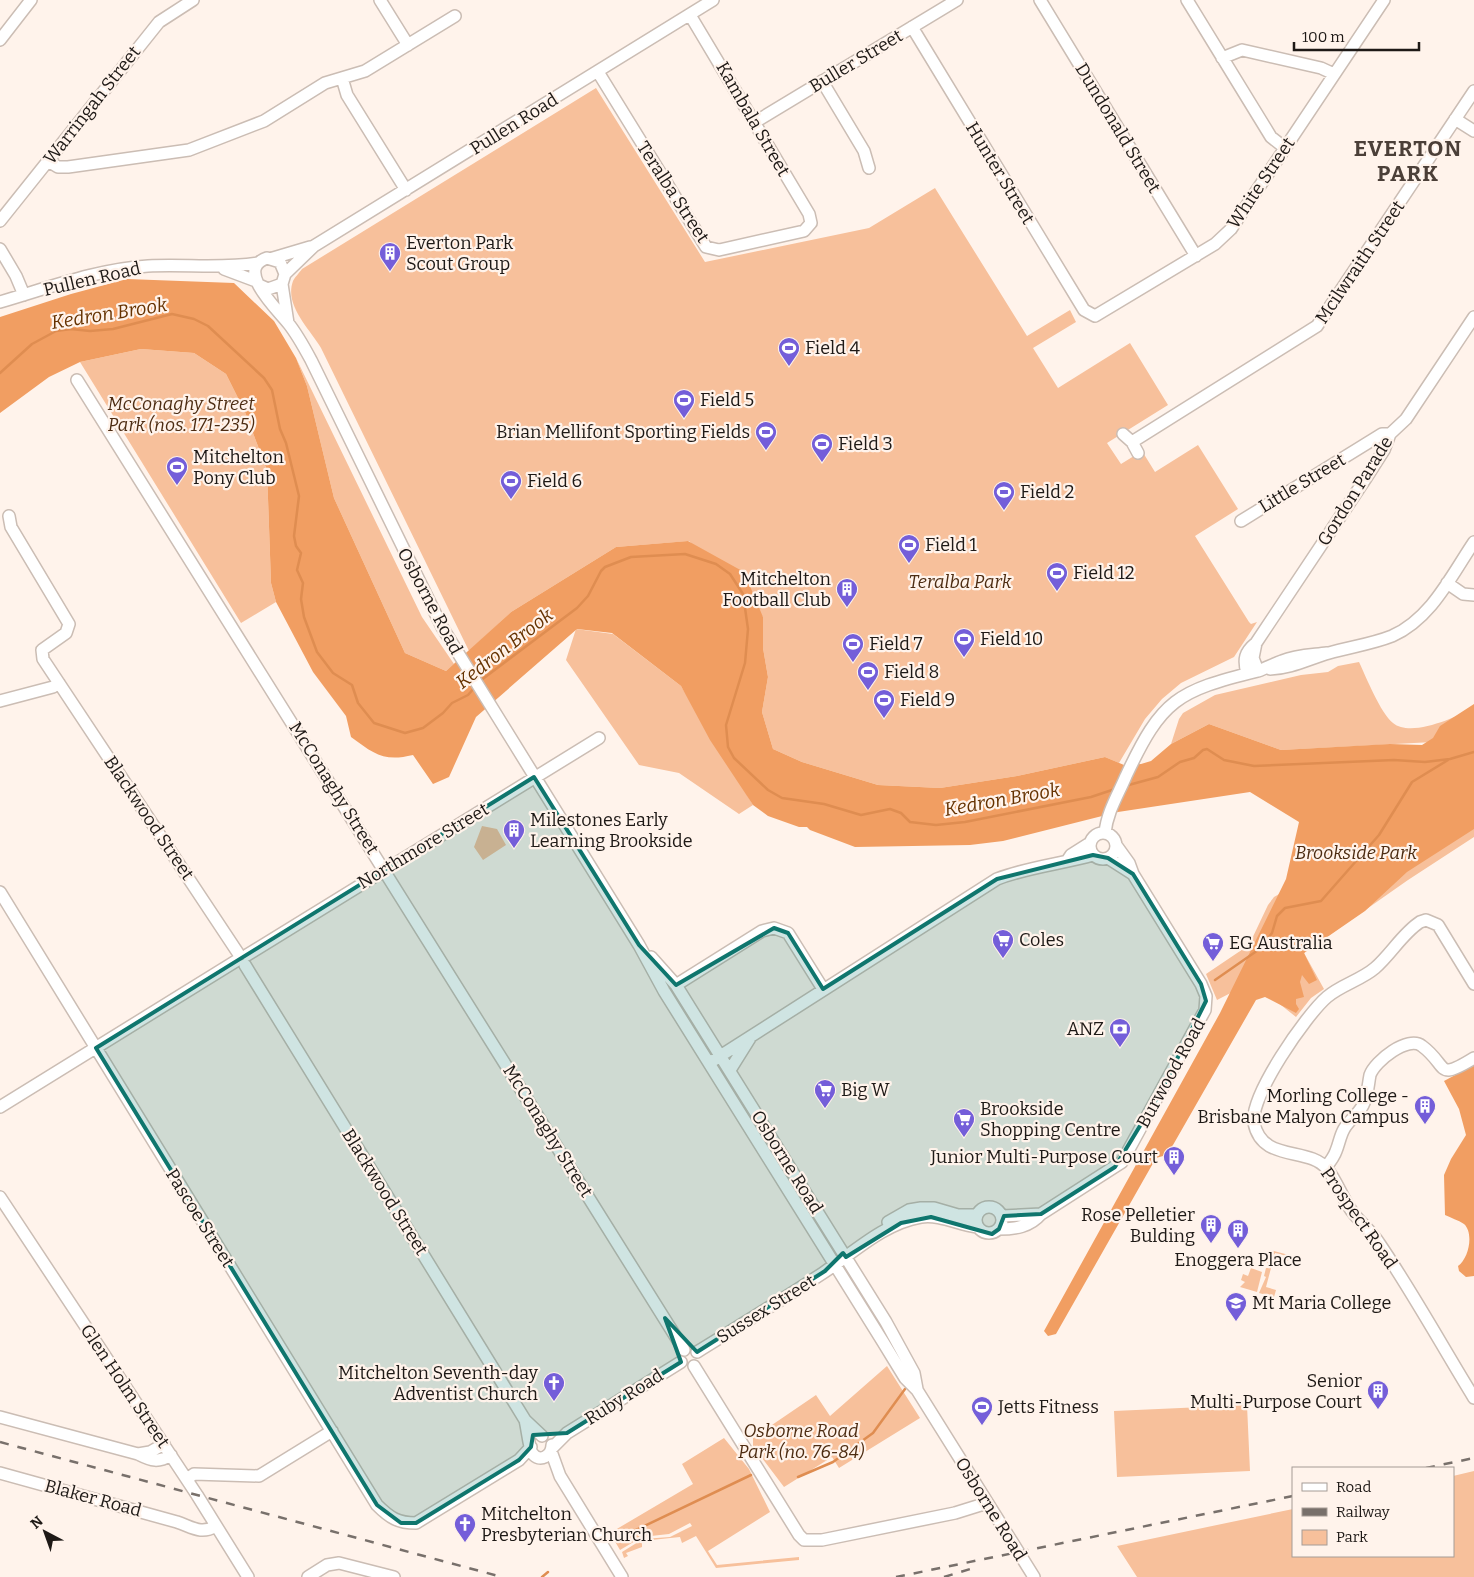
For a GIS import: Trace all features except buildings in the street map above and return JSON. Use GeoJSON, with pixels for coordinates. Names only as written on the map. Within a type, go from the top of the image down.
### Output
{"type":"FeatureCollection","features":[{"type":"Feature","properties":{"kind":"street"},"geometry":{"type":"LineString","coordinates":[[0,40],[31,0]]}},
{"type":"Feature","properties":{"kind":"street","name":"Warringah Street"},"geometry":{"type":"LineString","coordinates":[[0,221],[158,22],[193,0]]}},
{"type":"Feature","properties":{"kind":"street"},"geometry":{"type":"LineString","coordinates":[[380,0],[408,45]]}},
{"type":"Feature","properties":{"kind":"street","name":"Pullen Road"},"geometry":{"type":"LineString","coordinates":[[273,258],[314,246],[713,0]]}},
{"type":"Feature","properties":{"kind":"street","name":"Buller Street"},"geometry":{"type":"LineString","coordinates":[[755,122],[957,0]]}},
{"type":"Feature","properties":{"kind":"street","name":"Dundonald Street"},"geometry":{"type":"LineString","coordinates":[[1040,0],[1196,256]]}},
{"type":"Feature","properties":{"kind":"street"},"geometry":{"type":"LineString","coordinates":[[1187,0],[1271,137],[1285,148]]}},
{"type":"Feature","properties":{"kind":"street","name":"White Street"},"geometry":{"type":"LineString","coordinates":[[1092,316],[1102,313],[1196,256],[1215,244],[1232,229],[1384,0]]}},
{"type":"Feature","properties":{"kind":"street","name":"Kambala Street"},"geometry":{"type":"LineString","coordinates":[[690,15],[809,214],[810,225]]}},
{"type":"Feature","properties":{"kind":"street"},"geometry":{"type":"LineString","coordinates":[[48,161],[58,167],[68,167],[184,152],[264,121],[321,85],[365,71],[455,16]]}},
{"type":"Feature","properties":{"kind":"street","name":"Hunter Street"},"geometry":{"type":"LineString","coordinates":[[912,27],[1079,302],[1084,310],[1092,316]]}},
{"type":"Feature","properties":{"kind":"street"},"geometry":{"type":"LineString","coordinates":[[1222,58],[1242,50],[1321,68],[1334,74]]}},
{"type":"Feature","properties":{"kind":"street","name":"Teralba Street"},"geometry":{"type":"LineString","coordinates":[[598,72],[706,247],[719,250],[796,234],[810,225]]}},
{"type":"Feature","properties":{"kind":"street"},"geometry":{"type":"LineString","coordinates":[[342,78],[345,93],[406,190]]}},
{"type":"Feature","properties":{"kind":"street"},"geometry":{"type":"LineString","coordinates":[[822,81],[864,151],[869,168]]}},
{"type":"Feature","properties":{"kind":"street","name":"Mcilwraith Street"},"geometry":{"type":"LineString","coordinates":[[1132,442],[1317,326],[1474,91]]}},
{"type":"Feature","properties":{"kind":"street"},"geometry":{"type":"LineString","coordinates":[[1455,119],[1474,131]]}},
{"type":"Feature","properties":{"kind":"street","name":"Pullen Road"},"geometry":{"type":"LineString","coordinates":[[283,279],[314,246]]}},
{"type":"Feature","properties":{"kind":"street"},"geometry":{"type":"LineString","coordinates":[[0,249],[16,276],[24,295]]}},
{"type":"Feature","properties":{"kind":"street"},"geometry":{"type":"LineString","coordinates":[[267,258],[273,258],[283,266],[283,279],[268,289],[258,283],[254,272],[258,263],[267,258]]}},
{"type":"Feature","properties":{"kind":"street","name":"Pullen Road"},"geometry":{"type":"LineString","coordinates":[[0,302],[128,268],[149,266],[220,267],[258,263]]}},
{"type":"Feature","properties":{"kind":"street","name":"Pullen Road"},"geometry":{"type":"LineString","coordinates":[[220,267],[258,283]]}},
{"type":"Feature","properties":{"kind":"street","name":"Osborne Road"},"geometry":{"type":"LineString","coordinates":[[283,279],[288,323]]}},
{"type":"Feature","properties":{"kind":"street","name":"Osborne Road"},"geometry":{"type":"LineString","coordinates":[[258,283],[277,311],[288,323],[311,360],[422,589],[456,652],[639,945],[664,991],[834,1264],[906,1378],[917,1390],[1034,1577]]}},
{"type":"Feature","properties":{"kind":"street","name":"Gordon Parade"},"geometry":{"type":"LineString","coordinates":[[1256,671],[1245,654],[1256,643],[1366,478],[1384,450],[1390,434],[1406,418],[1474,317]]}},
{"type":"Feature","properties":{"kind":"street","name":"McConaghy Street"},"geometry":{"type":"LineString","coordinates":[[77,380],[684,1350]]}},
{"type":"Feature","properties":{"kind":"street"},"geometry":{"type":"LineString","coordinates":[[1123,434],[1132,442],[1138,453]]}},
{"type":"Feature","properties":{"kind":"street","name":"Little Street"},"geometry":{"type":"LineString","coordinates":[[1241,521],[1382,434],[1390,434]]}},
{"type":"Feature","properties":{"kind":"street","name":"Blackwood Street"},"geometry":{"type":"LineString","coordinates":[[9,516],[10,527],[69,624],[66,632],[42,650],[43,659],[242,958],[525,1420],[535,1451]]}},
{"type":"Feature","properties":{"kind":"street"},"geometry":{"type":"LineString","coordinates":[[1105,833],[1109,814],[1136,756],[1159,717],[1180,697],[1208,684],[1256,671],[1290,658],[1327,653],[1382,640],[1406,629],[1427,611],[1474,542]]}},
{"type":"Feature","properties":{"kind":"street"},"geometry":{"type":"LineString","coordinates":[[1447,583],[1463,594],[1474,595]]}},
{"type":"Feature","properties":{"kind":"street"},"geometry":{"type":"LineString","coordinates":[[0,701],[53,687],[59,683]]}},
{"type":"Feature","properties":{"kind":"street","name":"Northmore Street"},"geometry":{"type":"LineString","coordinates":[[0,1107],[599,738]]}},
{"type":"Feature","properties":{"kind":"street"},"geometry":{"type":"LineString","coordinates":[[709,1062],[997,879],[1019,871],[1093,856],[1100,859],[1108,858],[1114,853],[1116,845],[1112,837],[1105,833],[1094,836],[1090,843],[1071,855],[1067,861]]}},
{"type":"Feature","properties":{"kind":"street"},"geometry":{"type":"LineString","coordinates":[[1090,843],[1093,856]]}},
{"type":"Feature","properties":{"kind":"street","name":"Burwood Road"},"geometry":{"type":"LineString","coordinates":[[999,1229],[1027,1225],[1122,1162],[1205,1010],[1204,990],[1133,874],[1129,863],[1116,845]]}},
{"type":"Feature","properties":{"kind":"street"},"geometry":{"type":"LineString","coordinates":[[1108,858],[1133,874]]}},
{"type":"Feature","properties":{"kind":"street","name":"Pascoe Street"},"geometry":{"type":"LineString","coordinates":[[0,892],[377,1505],[389,1517],[401,1523],[416,1523],[535,1451]]}},
{"type":"Feature","properties":{"kind":"street","name":"Prospect Road"},"geometry":{"type":"LineString","coordinates":[[1474,984],[1438,926],[1426,920],[1415,925],[1374,969],[1332,993],[1315,1010],[1284,1051],[1255,1109],[1254,1121],[1256,1130],[1269,1145],[1279,1151],[1315,1160],[1326,1167],[1353,1214],[1379,1242],[1474,1398]]}},
{"type":"Feature","properties":{"kind":"street"},"geometry":{"type":"LineString","coordinates":[[676,985],[762,931],[774,928],[788,933],[823,990]]}},
{"type":"Feature","properties":{"kind":"street","name":"Osborne Road"},"geometry":{"type":"LineString","coordinates":[[639,945],[676,985],[730,1070],[893,1333],[914,1373],[917,1390]]}},
{"type":"Feature","properties":{"kind":"street"},"geometry":{"type":"LineString","coordinates":[[730,1070],[751,1036]]}},
{"type":"Feature","properties":{"kind":"street"},"geometry":{"type":"LineString","coordinates":[[1326,1167],[1336,1151],[1343,1131],[1366,1101],[1374,1068],[1384,1058],[1405,1044],[1413,1043],[1424,1046],[1438,1065],[1449,1071],[1454,1071],[1474,1058]]}},
{"type":"Feature","properties":{"kind":"street","name":"Glen Holm Street"},"geometry":{"type":"LineString","coordinates":[[0,1197],[172,1455],[248,1577]]}},
{"type":"Feature","properties":{"kind":"street"},"geometry":{"type":"LineString","coordinates":[[834,1264],[844,1255],[894,1226],[920,1217],[936,1217],[965,1226],[977,1221],[982,1209],[990,1207],[997,1210],[1002,1216],[999,1229],[988,1234],[977,1221]]}},
{"type":"Feature","properties":{"kind":"street","name":"Burwood Road"},"geometry":{"type":"LineString","coordinates":[[1002,1216],[1019,1217],[1041,1214]]}},
{"type":"Feature","properties":{"kind":"street","name":"Sussex Street"},"geometry":{"type":"LineString","coordinates":[[698,1352],[834,1264]]}},
{"type":"Feature","properties":{"kind":"street"},"geometry":{"type":"LineString","coordinates":[[691,1348],[698,1352],[698,1361],[694,1366],[687,1367],[681,1362],[680,1354],[684,1350],[691,1348]]}},
{"type":"Feature","properties":{"kind":"street","name":"Ruby Road"},"geometry":{"type":"LineString","coordinates":[[552,1450],[567,1433],[681,1362]]}},
{"type":"Feature","properties":{"kind":"street"},"geometry":{"type":"LineString","coordinates":[[694,1366],[804,1540],[817,1541],[955,1513],[987,1503]]}},
{"type":"Feature","properties":{"kind":"street"},"geometry":{"type":"LineString","coordinates":[[0,1417],[138,1454],[158,1462],[172,1455]]}},
{"type":"Feature","properties":{"kind":"street","name":"Blackwood Street"},"geometry":{"type":"LineString","coordinates":[[525,1420],[544,1437]]}},
{"type":"Feature","properties":{"kind":"street"},"geometry":{"type":"LineString","coordinates":[[187,1479],[194,1474],[259,1476],[332,1431]]}},
{"type":"Feature","properties":{"kind":"street","name":"Ruby Road"},"geometry":{"type":"LineString","coordinates":[[544,1437],[567,1433]]}},
{"type":"Feature","properties":{"kind":"street"},"geometry":{"type":"LineString","coordinates":[[560,1476],[551,1442],[544,1437],[535,1438],[535,1451],[560,1476],[622,1577]]}},
{"type":"Feature","properties":{"kind":"street"},"geometry":{"type":"LineString","coordinates":[[138,1454],[150,1452],[164,1444]]}},
{"type":"Feature","properties":{"kind":"street"},"geometry":{"type":"LineString","coordinates":[[535,1451],[547,1456],[552,1450]]}},
{"type":"Feature","properties":{"kind":"street","name":"Blaker Road"},"geometry":{"type":"LineString","coordinates":[[0,1473],[185,1524],[202,1531],[214,1522]]}},
{"type":"Feature","properties":{"kind":"street"},"geometry":{"type":"LineString","coordinates":[[308,1577],[327,1565],[339,1563],[394,1577]]}},
{"type":"Feature","properties":{"kind":"highlighted area"},"geometry":{"type":"Polygon","coordinates":[[[534,777],[639,945],[676,985],[774,928],[788,933],[823,989],[997,879],[1093,855],[1108,858],[1133,874],[1201,984],[1206,1001],[1160,1093],[1115,1167],[1041,1214],[1004,1216],[999,1229],[992,1234],[931,1217],[901,1223],[846,1257],[843,1253],[825,1271],[697,1352],[665,1318],[681,1362],[567,1433],[533,1435],[531,1447],[519,1460],[416,1523],[401,1523],[377,1505],[96,1048],[534,777]]]}},
{"type":"Feature","properties":{"kind":"green space","name":"Teralba Park"},"geometry":{"type":"Polygon","coordinates":[[[596,88],[705,262],[869,228],[935,188],[1027,336],[1070,310],[1076,322],[1033,348],[1058,388],[1130,343],[1168,405],[1107,443],[1121,464],[1142,451],[1155,472],[1198,445],[1238,509],[1195,536],[1249,622],[1251,624],[1257,622],[1234,657],[1181,683],[1162,699],[1145,719],[1119,763],[1105,757],[1017,776],[940,788],[878,785],[802,762],[773,749],[762,712],[768,677],[763,648],[763,617],[689,541],[616,547],[511,612],[469,651],[321,348],[295,308],[291,290],[293,281],[302,269],[596,88]]]}},
{"type":"Feature","properties":{"kind":"green space"},"geometry":{"type":"Polygon","coordinates":[[[127,279],[234,283],[274,321],[296,358],[307,386],[334,498],[405,653],[446,671],[511,612],[616,547],[688,541],[744,572],[763,617],[763,648],[768,677],[762,712],[773,749],[802,762],[878,785],[940,788],[1017,776],[1105,757],[1124,765],[1141,764],[1151,761],[1171,744],[1209,724],[1281,750],[1390,744],[1422,745],[1433,738],[1440,726],[1474,704],[1474,829],[1407,872],[1365,911],[1304,953],[1317,980],[1309,984],[1302,975],[1300,982],[1304,997],[1296,999],[1299,1009],[1296,1013],[1265,997],[1256,1000],[1173,1145],[1163,1156],[1156,1158],[1056,1334],[1048,1336],[1044,1331],[1220,1013],[1286,879],[1299,822],[1250,792],[1118,812],[1003,841],[970,845],[855,847],[810,830],[807,827],[799,827],[768,816],[753,805],[710,740],[681,686],[612,633],[577,629],[476,717],[449,777],[433,784],[413,755],[394,758],[380,755],[351,737],[346,716],[313,672],[276,602],[271,583],[267,470],[245,412],[226,374],[194,353],[141,349],[80,362],[49,377],[0,413],[0,317],[71,294],[127,279]]]}},
{"type":"Feature","properties":{"kind":"green space","name":"McConaghy Street Park (nos. 171-235)"},"geometry":{"type":"Polygon","coordinates":[[[141,349],[194,353],[226,374],[245,412],[267,470],[271,583],[276,602],[241,623],[80,362],[141,349]]]}},
{"type":"Feature","properties":{"kind":"green space"},"geometry":{"type":"Polygon","coordinates":[[[296,358],[422,617],[454,664],[446,671],[405,653],[334,498],[307,386],[296,358]]]}},
{"type":"Feature","properties":{"kind":"green space"},"geometry":{"type":"Polygon","coordinates":[[[576,629],[613,634],[681,686],[753,805],[739,814],[679,773],[639,765],[566,660],[576,629]]]}},
{"type":"Feature","properties":{"kind":"green space","name":"Brookside Park"},"geometry":{"type":"Polygon","coordinates":[[[1359,662],[1383,711],[1393,723],[1401,727],[1422,727],[1434,724],[1474,708],[1474,837],[1408,880],[1304,953],[1324,989],[1311,998],[1296,1017],[1252,982],[1217,1000],[1206,974],[1249,945],[1268,905],[1274,897],[1288,889],[1433,742],[1281,750],[1209,724],[1171,744],[1179,719],[1183,713],[1215,695],[1301,675],[1328,672],[1338,666],[1359,662]]]}},
{"type":"Feature","properties":{"kind":"green space"},"geometry":{"type":"Polygon","coordinates":[[[482,826],[497,829],[506,845],[483,860],[474,847],[482,826]]]}},
{"type":"Feature","properties":{"kind":"green space"},"geometry":{"type":"Polygon","coordinates":[[[1474,1065],[1474,1276],[1466,1277],[1459,1271],[1458,1266],[1467,1252],[1469,1233],[1464,1224],[1445,1215],[1444,1175],[1451,1159],[1466,1135],[1459,1109],[1444,1081],[1474,1065]]]}},
{"type":"Feature","properties":{"kind":"green space"},"geometry":{"type":"Polygon","coordinates":[[[1270,1250],[1289,1255],[1288,1261],[1286,1261],[1287,1256],[1275,1253],[1266,1287],[1276,1290],[1274,1297],[1259,1293],[1266,1277],[1264,1276],[1269,1264],[1267,1263],[1272,1255],[1270,1250]]]}},
{"type":"Feature","properties":{"kind":"green space"},"geometry":{"type":"Polygon","coordinates":[[[1251,1268],[1262,1272],[1257,1292],[1240,1287],[1245,1282],[1241,1280],[1243,1274],[1248,1276],[1251,1268]]]}},
{"type":"Feature","properties":{"kind":"green space","name":"Osborne Road Park (no. 76-84)"},"geometry":{"type":"Polygon","coordinates":[[[887,1366],[920,1418],[839,1468],[832,1457],[784,1487],[753,1446],[753,1438],[816,1395],[830,1416],[887,1366]]]}},
{"type":"Feature","properties":{"kind":"green space"},"geometry":{"type":"Polygon","coordinates":[[[1247,1405],[1250,1471],[1117,1477],[1114,1411],[1247,1405]]]}},
{"type":"Feature","properties":{"kind":"green space"},"geometry":{"type":"Polygon","coordinates":[[[724,1438],[749,1469],[770,1512],[708,1551],[717,1565],[799,1557],[799,1560],[716,1568],[696,1536],[682,1543],[680,1537],[642,1541],[642,1547],[626,1553],[628,1556],[624,1558],[622,1552],[643,1539],[670,1537],[692,1526],[690,1523],[669,1534],[642,1537],[620,1550],[610,1533],[693,1484],[682,1464],[724,1438]]]}},
{"type":"Feature","properties":{"kind":"green space"},"geometry":{"type":"Polygon","coordinates":[[[1474,1471],[1474,1577],[1137,1577],[1117,1546],[1292,1509],[1292,1557],[1454,1557],[1454,1476],[1474,1471]]]}},
{"type":"Feature","properties":{"kind":"waterway","name":"Kedron Brook"},"geometry":{"type":"LineString","coordinates":[[0,373],[32,344],[56,331],[113,329],[172,314],[194,319],[208,326],[264,378],[272,390],[280,429],[286,443],[299,496],[294,536],[296,546],[301,553],[297,570],[303,583],[301,599],[304,617],[317,652],[333,673],[352,685],[358,703],[374,723],[405,733],[423,728],[443,713],[452,703],[468,695],[475,687]]}},
{"type":"Feature","properties":{"kind":"waterway","name":"Kedron Brook"},"geometry":{"type":"LineString","coordinates":[[480,681],[577,608],[588,596],[605,567],[631,557],[685,554],[716,564],[730,574],[743,594],[748,629],[745,663],[726,725],[728,747],[734,758],[768,790],[782,798],[824,804],[861,815],[890,809],[901,813],[910,822],[936,825],[965,822],[1091,797],[1115,789]]}},
{"type":"Feature","properties":{"kind":"waterway","name":"Kedron Brook"},"geometry":{"type":"LineString","coordinates":[[1125,786],[1158,777],[1180,762],[1194,758],[1207,749],[1224,760],[1254,766],[1394,760],[1425,762],[1450,759],[1474,752]]}},
{"type":"Feature","properties":{"kind":"waterway"},"geometry":{"type":"LineString","coordinates":[[1215,980],[1261,948],[1272,933],[1277,916],[1285,908],[1321,901],[1379,835],[1412,782],[1448,760]]}},
{"type":"Feature","properties":{"kind":"waterway"},"geometry":{"type":"LineString","coordinates":[[798,1477],[833,1462],[873,1433],[905,1389]]}},
{"type":"Feature","properties":{"kind":"waterway"},"geometry":{"type":"LineString","coordinates":[[613,1541],[751,1475]]}},
{"type":"Feature","properties":{"kind":"waterway"},"geometry":{"type":"LineString","coordinates":[[542,1577],[548,1572]]}},
{"type":"Feature","properties":{"kind":"railway"},"geometry":{"type":"LineString","coordinates":[[0,1442],[502,1577]]}},
{"type":"Feature","properties":{"kind":"railway"},"geometry":{"type":"LineString","coordinates":[[1431,1467],[1474,1458]]}},
{"type":"Feature","properties":{"kind":"railway"},"geometry":{"type":"LineString","coordinates":[[896,1577],[1292,1496]]}},
{"type":"Feature","properties":{"kind":"railway"},"geometry":{"type":"LineString","coordinates":[[944,1577],[977,1567]]}},
{"type":"Feature","properties":{"kind":"place","name":"Everton Park Scout Group"},"geometry":{"type":"Point","coordinates":[390,272]}},
{"type":"Feature","properties":{"kind":"place","name":"Field 4"},"geometry":{"type":"Point","coordinates":[789,367]}},
{"type":"Feature","properties":{"kind":"place","name":"Field 5"},"geometry":{"type":"Point","coordinates":[684,419]}},
{"type":"Feature","properties":{"kind":"place","name":"Brian Mellifont Sporting Fields"},"geometry":{"type":"Point","coordinates":[766,451]}},
{"type":"Feature","properties":{"kind":"place","name":"Field 3"},"geometry":{"type":"Point","coordinates":[822,463]}},
{"type":"Feature","properties":{"kind":"place","name":"Mitchelton Pony Club"},"geometry":{"type":"Point","coordinates":[177,486]}},
{"type":"Feature","properties":{"kind":"place","name":"Field 6"},"geometry":{"type":"Point","coordinates":[511,500]}},
{"type":"Feature","properties":{"kind":"place","name":"Field 2"},"geometry":{"type":"Point","coordinates":[1004,511]}},
{"type":"Feature","properties":{"kind":"place","name":"Field 1"},"geometry":{"type":"Point","coordinates":[909,564]}},
{"type":"Feature","properties":{"kind":"place","name":"Field 12"},"geometry":{"type":"Point","coordinates":[1057,592]}},
{"type":"Feature","properties":{"kind":"place","name":"Mitchelton Football Club"},"geometry":{"type":"Point","coordinates":[847,608]}},
{"type":"Feature","properties":{"kind":"place","name":"Field 10"},"geometry":{"type":"Point","coordinates":[964,658]}},
{"type":"Feature","properties":{"kind":"place","name":"Field 7"},"geometry":{"type":"Point","coordinates":[853,663]}},
{"type":"Feature","properties":{"kind":"place","name":"Field 8"},"geometry":{"type":"Point","coordinates":[868,691]}},
{"type":"Feature","properties":{"kind":"place","name":"Field 9"},"geometry":{"type":"Point","coordinates":[884,719]}},
{"type":"Feature","properties":{"kind":"place","name":"Milestones Early Learning Brookside"},"geometry":{"type":"Point","coordinates":[514,849]}},
{"type":"Feature","properties":{"kind":"place","name":"Coles"},"geometry":{"type":"Point","coordinates":[1003,959]}},
{"type":"Feature","properties":{"kind":"place","name":"EG Australia"},"geometry":{"type":"Point","coordinates":[1213,962]}},
{"type":"Feature","properties":{"kind":"place","name":"ANZ"},"geometry":{"type":"Point","coordinates":[1120,1048]}},
{"type":"Feature","properties":{"kind":"place","name":"Big W"},"geometry":{"type":"Point","coordinates":[825,1109]}},
{"type":"Feature","properties":{"kind":"place","name":"Morling College - Brisbane Malyon Campus"},"geometry":{"type":"Point","coordinates":[1425,1125]}},
{"type":"Feature","properties":{"kind":"place","name":"Brookside Shopping Centre"},"geometry":{"type":"Point","coordinates":[964,1138]}},
{"type":"Feature","properties":{"kind":"place","name":"Junior Multi-Purpose Court"},"geometry":{"type":"Point","coordinates":[1174,1176]}},
{"type":"Feature","properties":{"kind":"place","name":"Rose Pelletier Bulding"},"geometry":{"type":"Point","coordinates":[1211,1244]}},
{"type":"Feature","properties":{"kind":"place","name":"Enoggera Place"},"geometry":{"type":"Point","coordinates":[1238,1249]}},
{"type":"Feature","properties":{"kind":"place","name":"Mt Maria College"},"geometry":{"type":"Point","coordinates":[1236,1322]}},
{"type":"Feature","properties":{"kind":"place","name":"Mitchelton Seventh-day Adventist Church"},"geometry":{"type":"Point","coordinates":[554,1402]}},
{"type":"Feature","properties":{"kind":"place","name":"Senior Multi-Purpose Court"},"geometry":{"type":"Point","coordinates":[1378,1410]}},
{"type":"Feature","properties":{"kind":"place","name":"Jetts Fitness"},"geometry":{"type":"Point","coordinates":[982,1426]}},
{"type":"Feature","properties":{"kind":"place","name":"Mitchelton Presbyterian Church"},"geometry":{"type":"Point","coordinates":[465,1543]}},
{"type":"Feature","properties":{"kind":"district","name":"EVERTON PARK"},"geometry":{"type":"Point","coordinates":[1408,160]}}]}
